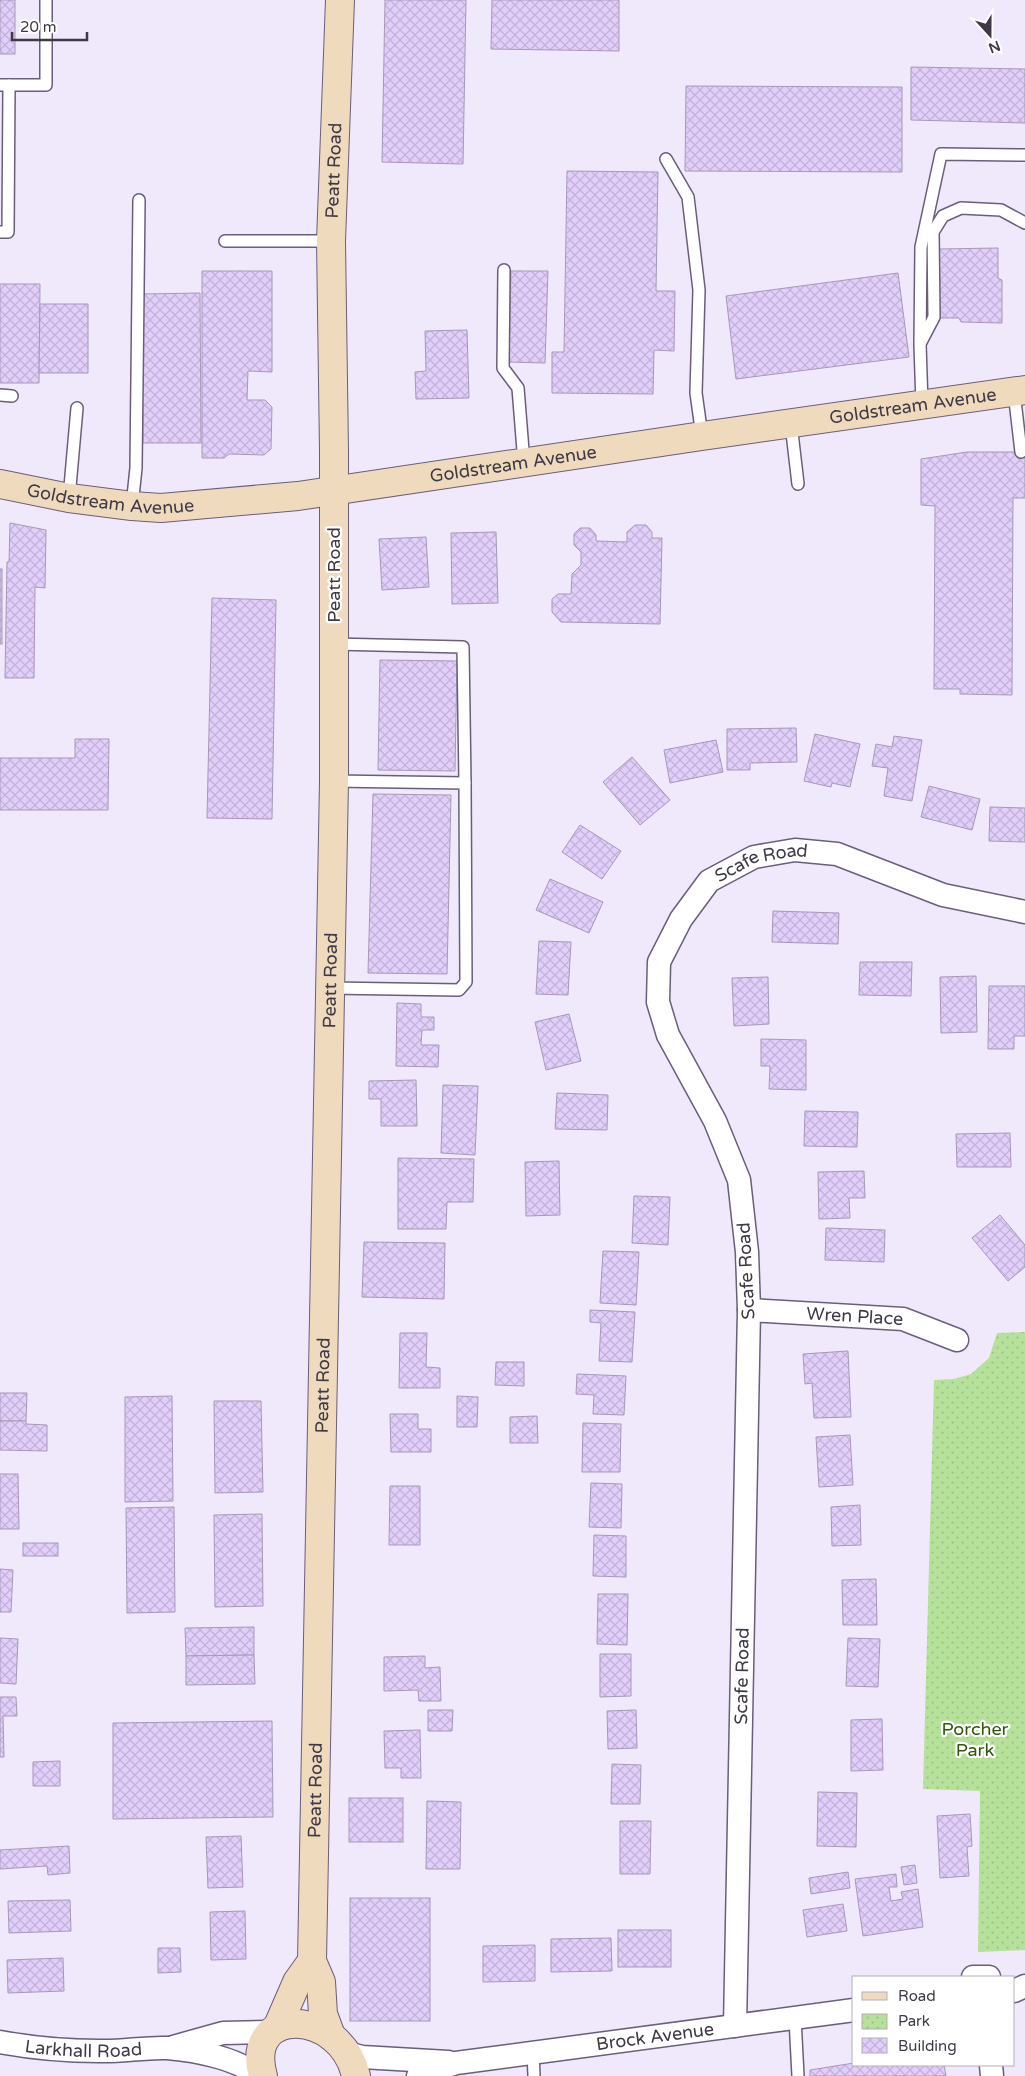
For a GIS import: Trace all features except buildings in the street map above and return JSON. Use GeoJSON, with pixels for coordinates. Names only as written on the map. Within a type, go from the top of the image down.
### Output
{"type":"FeatureCollection","features":[{"type":"Feature","properties":{"kind":"street","name":"Peatt Road"},"geometry":{"type":"LineString","coordinates":[[340,0],[331,242],[334,490],[334,781],[312,1961],[321,1982],[323,2014],[345,2055]]}},
{"type":"Feature","properties":{"kind":"street","name":"Goldstream Avenue"},"geometry":{"type":"LineString","coordinates":[[0,484],[69,498],[132,506],[171,507],[298,496],[1019,391]]}},
{"type":"Feature","properties":{"kind":"street","name":"Scafe Road"},"geometry":{"type":"LineString","coordinates":[[735,2026],[749,1310],[748,1252],[740,1180],[715,1122],[668,1035],[658,1002],[659,962],[681,919],[709,880],[754,857],[795,850],[837,854],[943,895],[1025,912]]}},
{"type":"Feature","properties":{"kind":"street","name":"Wren Place"},"geometry":{"type":"LineString","coordinates":[[749,1310],[903,1319],[956,1340]]}},
{"type":"Feature","properties":{"kind":"street"},"geometry":{"type":"LineString","coordinates":[[263,2076],[260,2056],[262,2044],[274,2030],[297,1982],[312,1961]]}},
{"type":"Feature","properties":{"kind":"street","name":"Brock Avenue"},"geometry":{"type":"LineString","coordinates":[[418,2076],[456,2063],[852,2010]]}},
{"type":"Feature","properties":{"kind":"street"},"geometry":{"type":"LineString","coordinates":[[274,2030],[292,2024],[306,2023],[319,2028],[345,2055]]}},
{"type":"Feature","properties":{"kind":"street","name":"Larkhall Road"},"geometry":{"type":"LineString","coordinates":[[0,2042],[35,2049],[100,2051],[167,2048],[223,2033],[274,2030]]}},
{"type":"Feature","properties":{"kind":"street","name":"Larkhall Road"},"geometry":{"type":"LineString","coordinates":[[167,2048],[222,2058],[247,2067],[257,2076]]}},
{"type":"Feature","properties":{"kind":"street","name":"Brock Avenue"},"geometry":{"type":"LineString","coordinates":[[345,2055],[362,2058],[431,2060],[456,2063]]}},
{"type":"Feature","properties":{"kind":"lane"},"geometry":{"type":"LineString","coordinates":[[0,232],[8,232],[4,85],[46,85],[46,0]]}},
{"type":"Feature","properties":{"kind":"lane"},"geometry":{"type":"LineString","coordinates":[[922,405],[920,344],[921,247],[941,154],[1025,155]]}},
{"type":"Feature","properties":{"kind":"lane"},"geometry":{"type":"LineString","coordinates":[[666,159],[688,197],[699,290],[696,393],[702,436]]}},
{"type":"Feature","properties":{"kind":"lane"},"geometry":{"type":"LineString","coordinates":[[132,506],[136,468],[139,200]]}},
{"type":"Feature","properties":{"kind":"lane"},"geometry":{"type":"LineString","coordinates":[[920,344],[934,317],[933,232],[943,216],[961,208],[1001,210],[1025,223]]}},
{"type":"Feature","properties":{"kind":"lane"},"geometry":{"type":"LineString","coordinates":[[225,241],[331,242]]}},
{"type":"Feature","properties":{"kind":"lane"},"geometry":{"type":"LineString","coordinates":[[504,270],[503,368],[518,388],[524,462]]}},
{"type":"Feature","properties":{"kind":"lane"},"geometry":{"type":"LineString","coordinates":[[1019,391],[1021,452]]}},
{"type":"Feature","properties":{"kind":"lane"},"geometry":{"type":"LineString","coordinates":[[0,395],[12,396]]}},
{"type":"Feature","properties":{"kind":"lane"},"geometry":{"type":"LineString","coordinates":[[69,498],[76,408]]}},
{"type":"Feature","properties":{"kind":"lane"},"geometry":{"type":"LineString","coordinates":[[791,423],[798,484]]}},
{"type":"Feature","properties":{"kind":"lane"},"geometry":{"type":"LineString","coordinates":[[330,988],[459,990],[466,982],[463,647],[334,644]]}},
{"type":"Feature","properties":{"kind":"lane"},"geometry":{"type":"LineString","coordinates":[[334,781],[465,783]]}},
{"type":"Feature","properties":{"kind":"lane"},"geometry":{"type":"LineString","coordinates":[[795,2018],[798,2076]]}},
{"type":"Feature","properties":{"kind":"lane"},"geometry":{"type":"LineString","coordinates":[[533,2052],[534,2076]]}},
{"type":"Feature","properties":{"kind":"green space","name":"Porcher Park"},"geometry":{"type":"Polygon","coordinates":[[[1025,1332],[1025,1950],[978,1952],[980,1791],[923,1789],[934,1380],[954,1379],[971,1374],[989,1358],[997,1333],[1025,1332]]]}}]}
